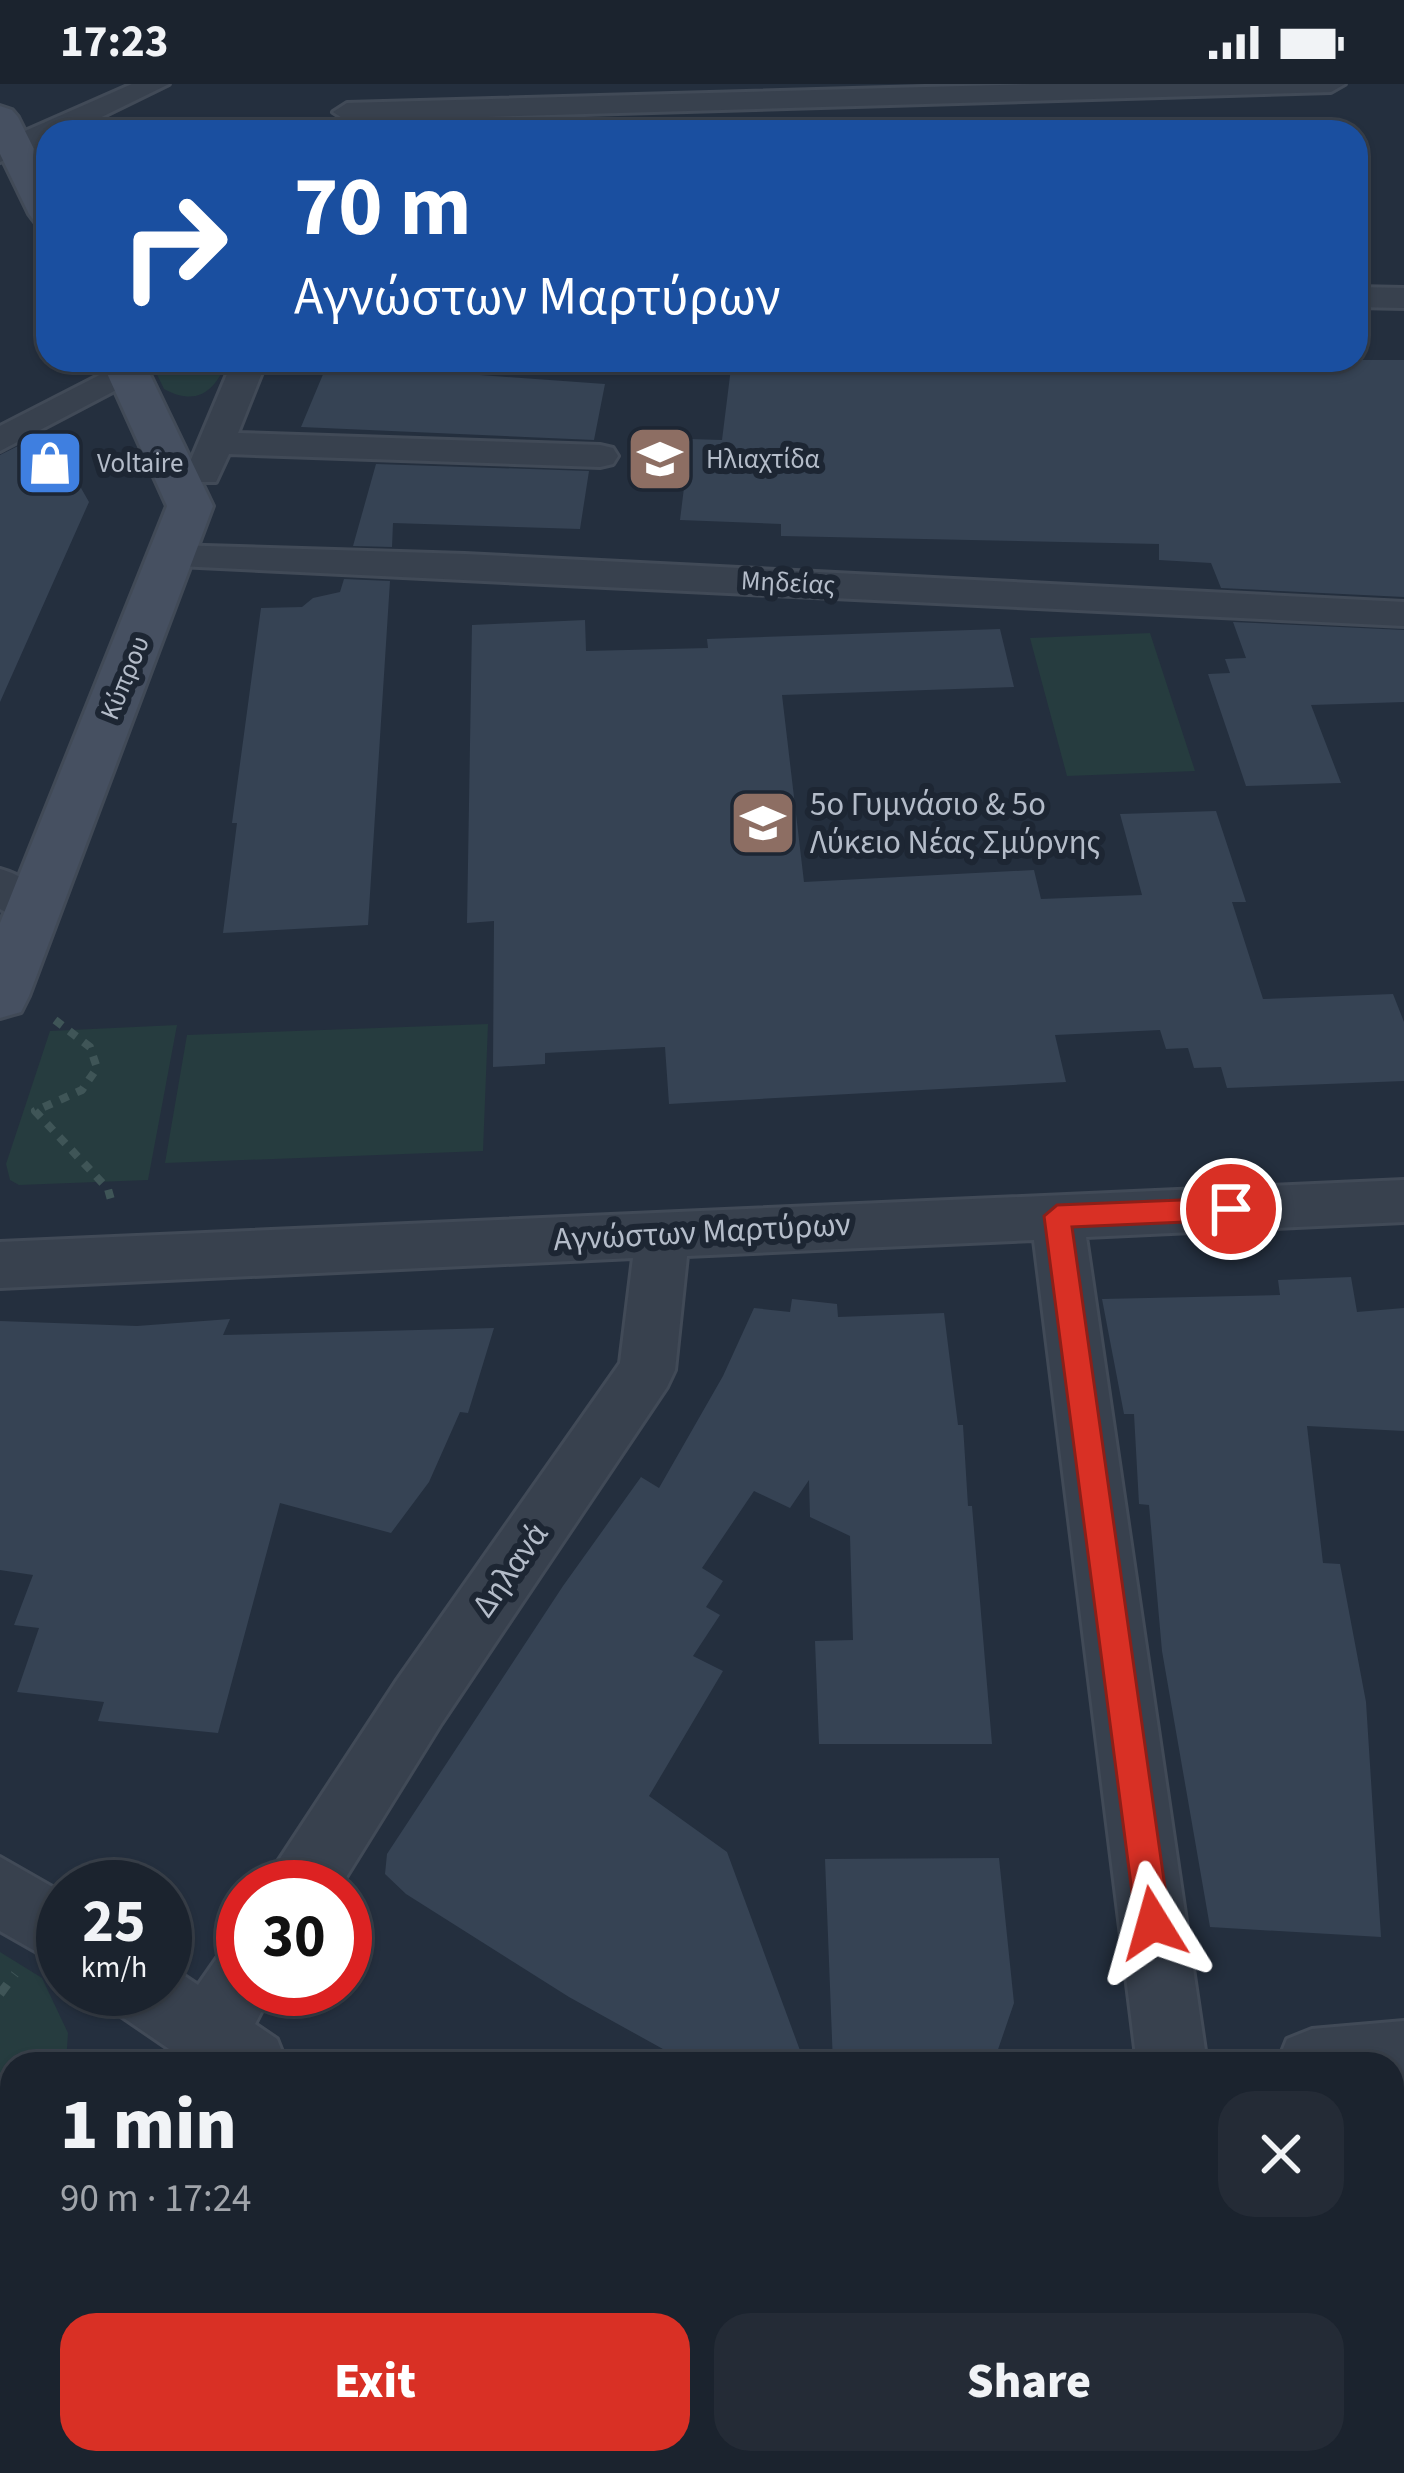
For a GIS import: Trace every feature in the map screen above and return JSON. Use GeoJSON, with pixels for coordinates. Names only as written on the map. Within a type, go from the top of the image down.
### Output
{"type":"FeatureCollection","features":[{"type":"Feature","properties":{"kind":"street"},"geometry":{"type":"LineString","coordinates":[[57,120],[155,84]]}},
{"type":"Feature","properties":{"kind":"street"},"geometry":{"type":"LineString","coordinates":[[347,109],[810,93],[1115,95],[1330,84]]}},
{"type":"Feature","properties":{"kind":"street"},"geometry":{"type":"LineString","coordinates":[[36,128],[5,139],[36,193]]}},
{"type":"Feature","properties":{"kind":"street"},"geometry":{"type":"LineString","coordinates":[[1368,297],[1404,298]]}},
{"type":"Feature","properties":{"kind":"street"},"geometry":{"type":"LineString","coordinates":[[0,440],[115,372]]}},
{"type":"Feature","properties":{"kind":"street"},"geometry":{"type":"LineString","coordinates":[[128,372],[190,506]]}},
{"type":"Feature","properties":{"kind":"street","name":"Κύπρου"},"geometry":{"type":"LineString","coordinates":[[20,1008],[16,898],[172,557],[245,372]]}},
{"type":"Feature","properties":{"kind":"street"},"geometry":{"type":"LineString","coordinates":[[216,443],[600,456]]}},
{"type":"Feature","properties":{"kind":"street","name":"Μηδείας"},"geometry":{"type":"LineString","coordinates":[[172,557],[465,566],[1404,614]]}},
{"type":"Feature","properties":{"kind":"street","name":"Αγνώστων Μαρτύρων"},"geometry":{"type":"LineString","coordinates":[[0,1265],[1404,1201]]}},
{"type":"Feature","properties":{"kind":"street"},"geometry":{"type":"LineString","coordinates":[[1057,1216],[1170,2052]]}},
{"type":"Feature","properties":{"kind":"street","name":"Δηλανά"},"geometry":{"type":"LineString","coordinates":[[319,1860],[418,1702],[647,1370],[663,1234]]}},
{"type":"Feature","properties":{"kind":"street"},"geometry":{"type":"LineString","coordinates":[[0,1891],[36,1915]]}},
{"type":"Feature","properties":{"kind":"street"},"geometry":{"type":"LineString","coordinates":[[192,2009],[234,2026]]}},
{"type":"Feature","properties":{"kind":"path"},"geometry":{"type":"LineString","coordinates":[[20,1008],[60,1020],[95,1056],[94,1077],[82,1090],[35,1111],[109,1189],[114,1209],[102,1260]]}},
{"type":"Feature","properties":{"kind":"green space"},"geometry":{"type":"Polygon","coordinates":[[[156,372],[221,372],[211,388],[196,396],[164,389],[156,372]]]}},
{"type":"Feature","properties":{"kind":"green space"},"geometry":{"type":"Polygon","coordinates":[[[1150,633],[1195,771],[1067,776],[1030,638],[1150,633]]]}},
{"type":"Feature","properties":{"kind":"green space"},"geometry":{"type":"Polygon","coordinates":[[[488,1024],[483,1151],[165,1163],[187,1035],[488,1024]]]}},
{"type":"Feature","properties":{"kind":"green space"},"geometry":{"type":"Polygon","coordinates":[[[177,1025],[148,1180],[19,1185],[10,1180],[6,1164],[50,1031],[177,1025]]]}},
{"type":"Feature","properties":{"kind":"green space"},"geometry":{"type":"Polygon","coordinates":[[[0,1952],[36,1974],[36,2016],[60,2016],[68,2033],[67,2052],[0,2052],[0,1952]]]}},
{"type":"Feature","properties":{"kind":"building"},"geometry":{"type":"Polygon","coordinates":[[[1368,360],[1404,360],[1404,597],[1221,588],[1211,563],[1159,560],[1159,544],[781,536],[781,524],[680,520],[690,439],[722,440],[730,372],[1368,372],[1368,360]]]}},
{"type":"Feature","properties":{"kind":"building"},"geometry":{"type":"Polygon","coordinates":[[[324,372],[481,372],[605,384],[594,440],[301,427],[324,372]]]}},
{"type":"Feature","properties":{"kind":"building"},"geometry":{"type":"Polygon","coordinates":[[[24,443],[61,453],[89,502],[0,702],[0,455],[24,443]]]}},
{"type":"Feature","properties":{"kind":"building"},"geometry":{"type":"Polygon","coordinates":[[[376,464],[589,471],[580,529],[393,523],[392,547],[353,546],[376,464]]]}},
{"type":"Feature","properties":{"kind":"building"},"geometry":{"type":"Polygon","coordinates":[[[344,579],[390,581],[368,925],[223,933],[237,823],[232,823],[261,608],[302,607],[313,598],[340,592],[344,579]]]}},
{"type":"Feature","properties":{"kind":"building"},"geometry":{"type":"Polygon","coordinates":[[[585,620],[586,651],[708,648],[707,639],[1000,629],[1014,687],[782,695],[804,882],[1034,870],[1041,899],[1142,895],[1120,814],[1216,811],[1246,902],[1232,902],[1263,999],[1393,994],[1404,1022],[1404,1081],[1227,1088],[1221,1067],[1194,1068],[1188,1048],[1166,1049],[1160,1030],[1055,1035],[1066,1082],[669,1104],[665,1047],[545,1053],[545,1064],[493,1067],[494,921],[467,923],[472,625],[585,620]]]}},
{"type":"Feature","properties":{"kind":"building"},"geometry":{"type":"Polygon","coordinates":[[[1233,622],[1404,630],[1404,702],[1311,705],[1341,783],[1246,786],[1208,674],[1230,673],[1225,659],[1246,658],[1233,622]]]}},
{"type":"Feature","properties":{"kind":"building"},"geometry":{"type":"Polygon","coordinates":[[[1351,1277],[1357,1312],[1404,1308],[1404,1431],[1307,1426],[1323,1563],[1340,1564],[1366,1702],[1381,1937],[1210,1927],[1162,1651],[1149,1505],[1139,1504],[1134,1414],[1124,1414],[1102,1299],[1280,1295],[1278,1280],[1351,1277]]]}},
{"type":"Feature","properties":{"kind":"building"},"geometry":{"type":"Polygon","coordinates":[[[792,1299],[837,1304],[838,1317],[944,1313],[958,1425],[963,1425],[992,1744],[819,1744],[815,1641],[853,1640],[850,1536],[810,1517],[809,1480],[790,1508],[754,1491],[702,1568],[723,1581],[706,1607],[720,1615],[693,1656],[723,1671],[649,1796],[727,1852],[801,2052],[668,2052],[569,1997],[406,1894],[385,1874],[387,1854],[563,1586],[641,1477],[659,1488],[723,1376],[754,1308],[790,1312],[792,1299]]]}},
{"type":"Feature","properties":{"kind":"building"},"geometry":{"type":"Polygon","coordinates":[[[230,1319],[223,1335],[494,1328],[468,1413],[460,1412],[429,1482],[391,1533],[280,1503],[218,1733],[98,1721],[104,1702],[17,1692],[39,1628],[14,1625],[33,1575],[0,1570],[0,1321],[137,1326],[230,1319]]]}},
{"type":"Feature","properties":{"kind":"building"},"geometry":{"type":"Polygon","coordinates":[[[999,1858],[1014,2003],[997,2052],[833,2052],[825,1859],[999,1858]]]}},
{"type":"Feature","properties":{"kind":"place","name":"Ηλιαχτίδα"},"geometry":{"type":"Point","coordinates":[660,459]}},
{"type":"Feature","properties":{"kind":"place","name":"Voltaire"},"geometry":{"type":"Point","coordinates":[50,463]}},
{"type":"Feature","properties":{"kind":"place","name":"5ο Γυμνάσιο & 5ο Λύκειο Νέας Σμύρνης"},"geometry":{"type":"Point","coordinates":[763,823]}},
{"type":"Feature","properties":{"kind":"route"},"geometry":{"type":"LineString","coordinates":[[1153,1923],[1057,1216],[1231,1209]]}}]}
